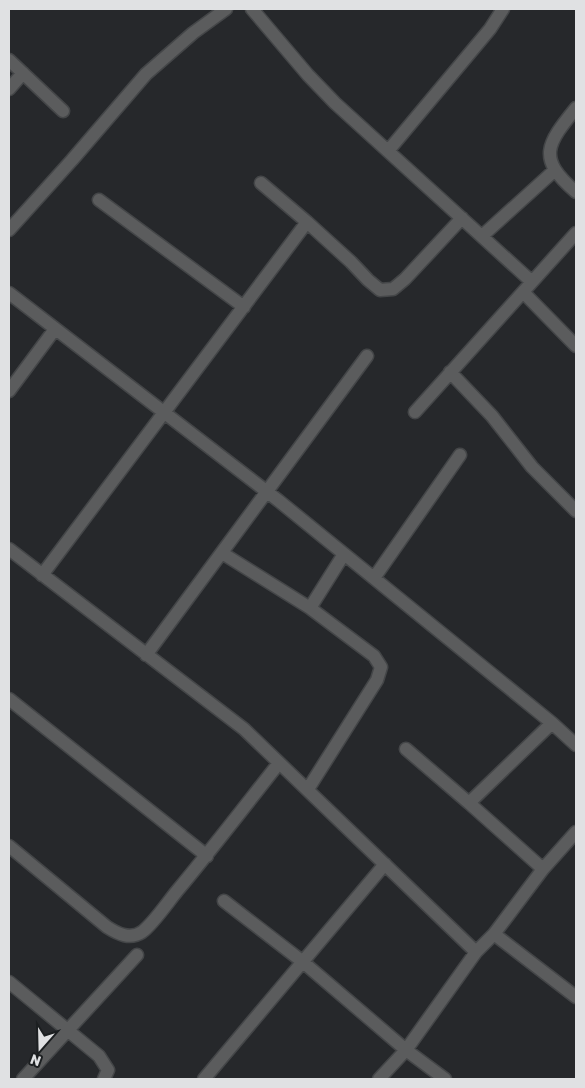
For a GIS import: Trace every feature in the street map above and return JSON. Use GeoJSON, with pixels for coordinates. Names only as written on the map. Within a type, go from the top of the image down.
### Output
{"type":"FeatureCollection","features":[{"type":"Feature","properties":{"kind":"street"},"geometry":{"type":"LineString","coordinates":[[9,230],[146,74],[193,33],[226,9]]}},
{"type":"Feature","properties":{"kind":"street"},"geometry":{"type":"LineString","coordinates":[[252,9],[308,75],[335,103],[532,282]]}},
{"type":"Feature","properties":{"kind":"street"},"geometry":{"type":"LineString","coordinates":[[388,151],[490,29],[503,9]]}},
{"type":"Feature","properties":{"kind":"street"},"geometry":{"type":"LineString","coordinates":[[9,60],[63,111]]}},
{"type":"Feature","properties":{"kind":"street"},"geometry":{"type":"LineString","coordinates":[[9,89],[23,73]]}},
{"type":"Feature","properties":{"kind":"street"},"geometry":{"type":"LineString","coordinates":[[576,108],[551,143],[550,157],[555,170],[576,192]]}},
{"type":"Feature","properties":{"kind":"street"},"geometry":{"type":"LineString","coordinates":[[482,236],[555,170]]}},
{"type":"Feature","properties":{"kind":"street"},"geometry":{"type":"LineString","coordinates":[[261,183],[307,222],[380,290],[393,289],[462,218]]}},
{"type":"Feature","properties":{"kind":"street"},"geometry":{"type":"LineString","coordinates":[[99,200],[244,307]]}},
{"type":"Feature","properties":{"kind":"street"},"geometry":{"type":"LineString","coordinates":[[42,575],[307,222]]}},
{"type":"Feature","properties":{"kind":"street"},"geometry":{"type":"LineString","coordinates":[[415,412],[576,233]]}},
{"type":"Feature","properties":{"kind":"street"},"geometry":{"type":"LineString","coordinates":[[523,292],[576,346]]}},
{"type":"Feature","properties":{"kind":"street"},"geometry":{"type":"LineString","coordinates":[[9,293],[267,492],[552,723],[576,745]]}},
{"type":"Feature","properties":{"kind":"street"},"geometry":{"type":"LineString","coordinates":[[9,391],[55,328]]}},
{"type":"Feature","properties":{"kind":"street"},"geometry":{"type":"LineString","coordinates":[[146,655],[367,356]]}},
{"type":"Feature","properties":{"kind":"street"},"geometry":{"type":"LineString","coordinates":[[450,372],[492,416],[532,467],[576,511]]}},
{"type":"Feature","properties":{"kind":"street"},"geometry":{"type":"LineString","coordinates":[[374,578],[460,455]]}},
{"type":"Feature","properties":{"kind":"street"},"geometry":{"type":"LineString","coordinates":[[9,549],[244,729],[476,952]]}},
{"type":"Feature","properties":{"kind":"street"},"geometry":{"type":"LineString","coordinates":[[222,553],[310,608],[374,656],[381,668],[377,680],[308,789]]}},
{"type":"Feature","properties":{"kind":"street"},"geometry":{"type":"LineString","coordinates":[[310,608],[344,554]]}},
{"type":"Feature","properties":{"kind":"street"},"geometry":{"type":"LineString","coordinates":[[9,699],[207,856]]}},
{"type":"Feature","properties":{"kind":"street"},"geometry":{"type":"LineString","coordinates":[[469,803],[552,723]]}},
{"type":"Feature","properties":{"kind":"street"},"geometry":{"type":"LineString","coordinates":[[406,749],[543,869]]}},
{"type":"Feature","properties":{"kind":"street"},"geometry":{"type":"LineString","coordinates":[[9,846],[107,927],[120,935],[131,936],[142,932],[148,925],[207,856],[279,763]]}},
{"type":"Feature","properties":{"kind":"street"},"geometry":{"type":"LineString","coordinates":[[379,1079],[406,1050],[476,952],[494,934],[543,869],[576,834]]}},
{"type":"Feature","properties":{"kind":"street"},"geometry":{"type":"LineString","coordinates":[[204,1079],[385,864]]}},
{"type":"Feature","properties":{"kind":"street"},"geometry":{"type":"LineString","coordinates":[[224,901],[302,962],[406,1050],[444,1079]]}},
{"type":"Feature","properties":{"kind":"street"},"geometry":{"type":"LineString","coordinates":[[494,934],[576,997]]}},
{"type":"Feature","properties":{"kind":"street"},"geometry":{"type":"LineString","coordinates":[[23,1079],[137,955]]}},
{"type":"Feature","properties":{"kind":"street"},"geometry":{"type":"LineString","coordinates":[[9,982],[99,1056],[108,1070],[104,1079]]}}]}
